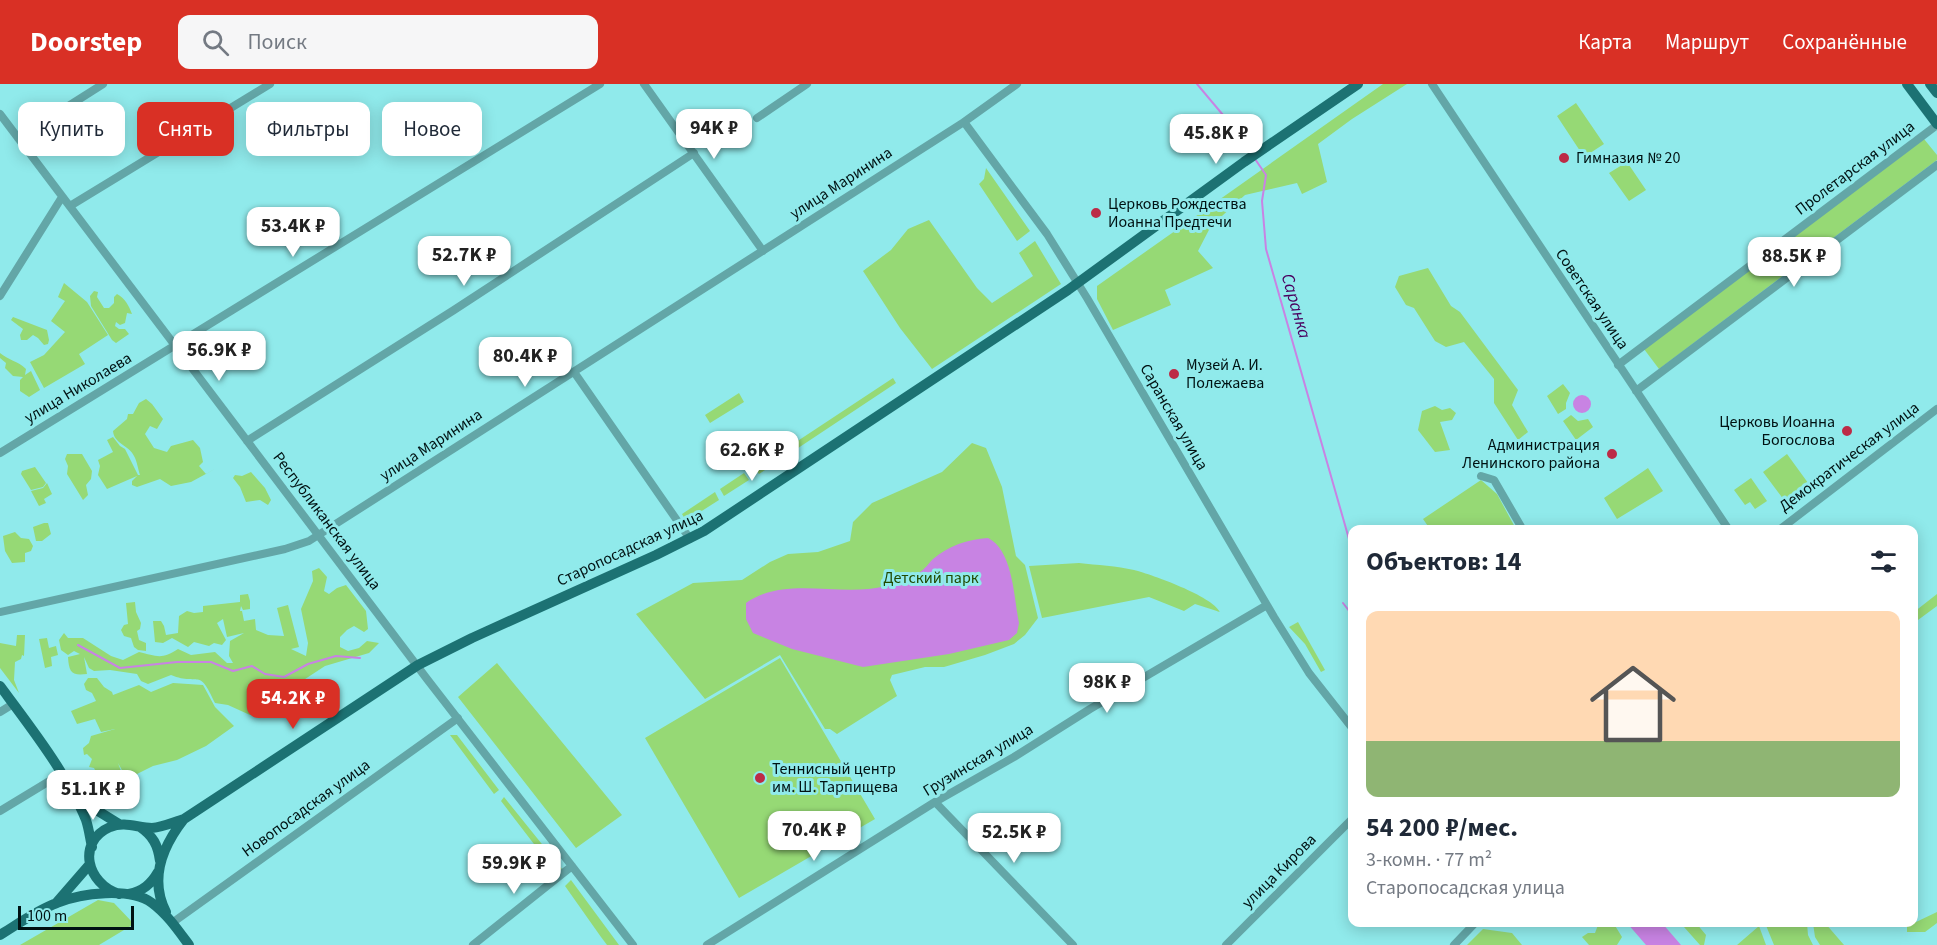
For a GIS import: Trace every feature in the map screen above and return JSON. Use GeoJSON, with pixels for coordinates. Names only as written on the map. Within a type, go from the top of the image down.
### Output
{"type":"FeatureCollection","features":[{"type":"Feature","properties":{"kind":"main road","name":"Старопосадская улица"},"geometry":{"type":"LineString","coordinates":[[184,819],[418,665],[472,638],[690,540],[1093,273],[1244,162],[1358,84]]}},
{"type":"Feature","properties":{"kind":"main road"},"geometry":{"type":"LineString","coordinates":[[1907,84],[1937,124]]}},
{"type":"Feature","properties":{"kind":"main road"},"geometry":{"type":"LineString","coordinates":[[1930,84],[1937,93]]}},
{"type":"Feature","properties":{"kind":"main road"},"geometry":{"type":"LineString","coordinates":[[0,686],[61,774],[86,820],[92,847],[90,864],[96,880],[102,886],[150,901],[172,923],[189,945]]}},
{"type":"Feature","properties":{"kind":"main road"},"geometry":{"type":"LineString","coordinates":[[61,774],[84,800],[98,812],[119,824],[140,827],[163,826],[184,819]]}},
{"type":"Feature","properties":{"kind":"main road"},"geometry":{"type":"LineString","coordinates":[[0,935],[56,903],[81,896],[124,894],[145,888],[153,881],[171,836],[184,819]]}},
{"type":"Feature","properties":{"kind":"main road"},"geometry":{"type":"LineString","coordinates":[[92,847],[101,833],[119,824]]}},
{"type":"Feature","properties":{"kind":"main road"},"geometry":{"type":"LineString","coordinates":[[140,827],[155,840],[159,850],[158,892],[172,923]]}},
{"type":"Feature","properties":{"kind":"main road"},"geometry":{"type":"LineString","coordinates":[[56,903],[90,864]]}},
{"type":"Feature","properties":{"kind":"street"},"geometry":{"type":"LineString","coordinates":[[75,102],[103,84]]}},
{"type":"Feature","properties":{"kind":"street"},"geometry":{"type":"LineString","coordinates":[[69,206],[270,84]]}},
{"type":"Feature","properties":{"kind":"street","name":"улица Николаева"},"geometry":{"type":"LineString","coordinates":[[0,453],[600,84]]}},
{"type":"Feature","properties":{"kind":"street"},"geometry":{"type":"LineString","coordinates":[[644,84],[763,251]]}},
{"type":"Feature","properties":{"kind":"street"},"geometry":{"type":"LineString","coordinates":[[757,118],[807,84]]}},
{"type":"Feature","properties":{"kind":"street","name":"улица Маринина"},"geometry":{"type":"LineString","coordinates":[[0,612],[303,544],[964,122],[1017,84]]}},
{"type":"Feature","properties":{"kind":"street","name":"Советская улица"},"geometry":{"type":"LineString","coordinates":[[1432,84],[1726,525]]}},
{"type":"Feature","properties":{"kind":"street","name":"Республиканская улица"},"geometry":{"type":"LineString","coordinates":[[0,114],[18,138]]}},
{"type":"Feature","properties":{"kind":"street","name":"Саранская улица"},"geometry":{"type":"LineString","coordinates":[[964,122],[1035,218],[1078,283],[1267,605],[1310,673],[1348,722]]}},
{"type":"Feature","properties":{"kind":"street","name":"Пролетарская улица"},"geometry":{"type":"LineString","coordinates":[[1618,365],[1937,124]]}},
{"type":"Feature","properties":{"kind":"street"},"geometry":{"type":"LineString","coordinates":[[248,441],[694,153]]}},
{"type":"Feature","properties":{"kind":"street","name":"Республиканская улица"},"geometry":{"type":"LineString","coordinates":[[31,156],[633,945]]}},
{"type":"Feature","properties":{"kind":"street"},"geometry":{"type":"LineString","coordinates":[[1636,391],[1937,165]]}},
{"type":"Feature","properties":{"kind":"street"},"geometry":{"type":"LineString","coordinates":[[0,296],[62,197]]}},
{"type":"Feature","properties":{"kind":"street"},"geometry":{"type":"LineString","coordinates":[[574,372],[690,540]]}},
{"type":"Feature","properties":{"kind":"street","name":"Демократическая улица"},"geometry":{"type":"LineString","coordinates":[[1786,525],[1937,410]]}},
{"type":"Feature","properties":{"kind":"street"},"geometry":{"type":"LineString","coordinates":[[1481,476],[1494,480],[1520,525]]}},
{"type":"Feature","properties":{"kind":"street","name":"Грузинская улица"},"geometry":{"type":"LineString","coordinates":[[707,945],[935,802],[1267,605]]}},
{"type":"Feature","properties":{"kind":"street"},"geometry":{"type":"LineString","coordinates":[[0,712],[13,704]]}},
{"type":"Feature","properties":{"kind":"street","name":"Новопосадская улица"},"geometry":{"type":"LineString","coordinates":[[172,923],[458,718]]}},
{"type":"Feature","properties":{"kind":"street"},"geometry":{"type":"LineString","coordinates":[[0,810],[61,774]]}},
{"type":"Feature","properties":{"kind":"street"},"geometry":{"type":"LineString","coordinates":[[935,802],[1073,945]]}},
{"type":"Feature","properties":{"kind":"street","name":"улица Кирова"},"geometry":{"type":"LineString","coordinates":[[1226,945],[1348,823]]}},
{"type":"Feature","properties":{"kind":"street"},"geometry":{"type":"LineString","coordinates":[[473,945],[572,866]]}},
{"type":"Feature","properties":{"kind":"street"},"geometry":{"type":"LineString","coordinates":[[1454,945],[1471,927]]}},
{"type":"Feature","properties":{"kind":"green space"},"geometry":{"type":"Polygon","coordinates":[[[1383,84],[1407,84],[1318,144],[1327,182],[1302,194],[1297,183],[1245,195],[1211,226],[1198,251],[1213,268],[1165,290],[1171,305],[1113,330],[1097,299],[1097,286],[1383,84]]]}},
{"type":"Feature","properties":{"kind":"green space"},"geometry":{"type":"Polygon","coordinates":[[[1576,103],[1604,144],[1584,157],[1557,116],[1576,103]]]}},
{"type":"Feature","properties":{"kind":"green space"},"geometry":{"type":"Polygon","coordinates":[[[1924,139],[1937,155],[1937,160],[1659,369],[1644,349],[1924,139]]]}},
{"type":"Feature","properties":{"kind":"green space"},"geometry":{"type":"Polygon","coordinates":[[[1627,162],[1646,190],[1629,201],[1609,173],[1627,162]]]}},
{"type":"Feature","properties":{"kind":"green space"},"geometry":{"type":"Polygon","coordinates":[[[986,168],[1030,231],[1017,241],[979,184],[984,179],[986,168]]]}},
{"type":"Feature","properties":{"kind":"green space"},"geometry":{"type":"Polygon","coordinates":[[[929,220],[977,288],[992,303],[1033,276],[1019,253],[1035,241],[1061,284],[932,369],[900,328],[863,271],[891,250],[908,229],[929,220]]]}},
{"type":"Feature","properties":{"kind":"green space"},"geometry":{"type":"Polygon","coordinates":[[[1428,268],[1451,306],[1460,312],[1518,390],[1512,405],[1528,432],[1518,440],[1494,403],[1494,379],[1464,342],[1446,347],[1435,341],[1414,308],[1406,305],[1395,287],[1399,276],[1428,268]]]}},
{"type":"Feature","properties":{"kind":"green space"},"geometry":{"type":"Polygon","coordinates":[[[64,283],[87,302],[108,335],[79,354],[85,364],[44,388],[30,362],[44,355],[65,332],[51,321],[65,301],[58,297],[64,283]]]}},
{"type":"Feature","properties":{"kind":"green space"},"geometry":{"type":"Polygon","coordinates":[[[94,291],[98,292],[97,297],[104,308],[109,308],[114,303],[114,297],[117,294],[131,311],[132,314],[127,313],[125,323],[120,325],[116,322],[115,326],[125,329],[129,334],[116,343],[91,306],[90,296],[94,291]]]}},
{"type":"Feature","properties":{"kind":"green space"},"geometry":{"type":"Polygon","coordinates":[[[13,317],[47,330],[48,344],[44,345],[33,335],[27,340],[21,340],[20,335],[23,329],[11,320],[13,317]]]}},
{"type":"Feature","properties":{"kind":"green space"},"geometry":{"type":"Polygon","coordinates":[[[0,353],[26,369],[25,375],[31,371],[40,390],[29,397],[20,391],[20,380],[23,377],[13,376],[5,368],[6,363],[0,358],[0,353]]]}},
{"type":"Feature","properties":{"kind":"green space"},"geometry":{"type":"Polygon","coordinates":[[[893,378],[896,383],[759,474],[755,469],[893,378]]]}},
{"type":"Feature","properties":{"kind":"green space"},"geometry":{"type":"Polygon","coordinates":[[[1563,384],[1570,393],[1566,409],[1558,414],[1547,396],[1563,384]]]}},
{"type":"Feature","properties":{"kind":"green space"},"geometry":{"type":"Polygon","coordinates":[[[739,393],[744,402],[710,423],[705,415],[739,393]]]}},
{"type":"Feature","properties":{"kind":"green space"},"geometry":{"type":"Polygon","coordinates":[[[146,399],[163,419],[157,429],[150,426],[145,434],[154,448],[167,452],[171,446],[193,440],[200,448],[203,462],[199,466],[206,474],[191,482],[171,486],[160,479],[137,487],[132,485],[132,481],[137,476],[107,489],[98,475],[100,466],[98,460],[113,452],[107,440],[113,437],[125,449],[140,475],[132,452],[116,439],[113,431],[127,419],[128,414],[133,414],[139,403],[146,399]]]}},
{"type":"Feature","properties":{"kind":"green space"},"geometry":{"type":"Polygon","coordinates":[[[1435,406],[1442,410],[1450,408],[1456,413],[1452,420],[1440,422],[1450,450],[1435,452],[1418,430],[1422,411],[1435,406]]]}},
{"type":"Feature","properties":{"kind":"green space"},"geometry":{"type":"Polygon","coordinates":[[[1571,415],[1578,421],[1588,419],[1593,427],[1576,440],[1563,421],[1571,415]]]}},
{"type":"Feature","properties":{"kind":"green space","name":"Детский парк"},"geometry":{"type":"Polygon","coordinates":[[[972,443],[986,448],[1002,487],[1016,556],[1025,565],[1038,618],[1025,635],[1014,644],[944,667],[925,667],[892,675],[890,680],[897,696],[837,734],[830,729],[825,729],[780,655],[705,699],[636,614],[693,583],[742,580],[770,562],[788,554],[818,552],[850,541],[853,522],[872,503],[942,472],[972,443]]]}},
{"type":"Feature","properties":{"kind":"green space"},"geometry":{"type":"Polygon","coordinates":[[[67,454],[82,454],[92,471],[91,479],[86,485],[88,495],[83,500],[67,474],[68,466],[65,459],[67,454]]]}},
{"type":"Feature","properties":{"kind":"green space"},"geometry":{"type":"Polygon","coordinates":[[[1787,454],[1811,487],[1787,504],[1763,472],[1787,454]]]}},
{"type":"Feature","properties":{"kind":"green space"},"geometry":{"type":"Polygon","coordinates":[[[35,467],[46,483],[43,487],[31,490],[21,474],[22,471],[35,467]]]}},
{"type":"Feature","properties":{"kind":"green space"},"geometry":{"type":"Polygon","coordinates":[[[1648,468],[1663,491],[1617,519],[1604,498],[1648,468]]]}},
{"type":"Feature","properties":{"kind":"green space"},"geometry":{"type":"Polygon","coordinates":[[[251,472],[265,488],[271,500],[268,505],[260,500],[246,502],[240,487],[233,478],[235,475],[242,476],[251,472]]]}},
{"type":"Feature","properties":{"kind":"green space"},"geometry":{"type":"Polygon","coordinates":[[[744,473],[749,480],[724,496],[720,489],[744,473]]]}},
{"type":"Feature","properties":{"kind":"green space"},"geometry":{"type":"Polygon","coordinates":[[[1751,478],[1767,501],[1755,509],[1750,502],[1745,505],[1734,490],[1751,478]]]}},
{"type":"Feature","properties":{"kind":"green space"},"geometry":{"type":"Polygon","coordinates":[[[1481,480],[1497,494],[1514,525],[1427,525],[1423,519],[1481,480]]]}},
{"type":"Feature","properties":{"kind":"green space"},"geometry":{"type":"Polygon","coordinates":[[[47,483],[52,494],[44,499],[46,503],[39,506],[31,491],[43,488],[47,483]]]}},
{"type":"Feature","properties":{"kind":"green space"},"geometry":{"type":"Polygon","coordinates":[[[715,492],[719,500],[686,521],[682,514],[715,492]]]}},
{"type":"Feature","properties":{"kind":"green space"},"geometry":{"type":"Polygon","coordinates":[[[48,523],[51,534],[42,541],[36,541],[33,527],[48,523]]]}},
{"type":"Feature","properties":{"kind":"green space"},"geometry":{"type":"Polygon","coordinates":[[[15,532],[21,538],[29,539],[33,546],[31,551],[25,553],[25,562],[12,563],[5,551],[3,536],[15,532]]]}},
{"type":"Feature","properties":{"kind":"green space"},"geometry":{"type":"Polygon","coordinates":[[[1079,563],[1134,570],[1154,576],[1206,599],[1220,612],[1195,604],[1184,611],[1149,597],[1042,618],[1029,566],[1079,563]]]}},
{"type":"Feature","properties":{"kind":"green space"},"geometry":{"type":"Polygon","coordinates":[[[319,568],[327,577],[324,591],[329,594],[346,585],[366,611],[368,629],[364,632],[354,626],[347,630],[340,637],[340,647],[348,651],[359,648],[367,641],[379,643],[369,653],[325,666],[250,715],[228,705],[215,703],[205,685],[198,680],[171,675],[148,684],[141,681],[137,674],[110,670],[94,671],[89,668],[84,657],[87,674],[74,673],[70,669],[68,657],[80,654],[74,651],[68,655],[61,650],[59,640],[64,633],[68,638],[83,638],[111,656],[123,660],[139,652],[163,656],[178,649],[191,655],[215,652],[227,663],[233,663],[229,656],[230,641],[244,633],[227,637],[223,619],[217,623],[226,640],[222,645],[214,643],[209,646],[194,642],[188,647],[172,638],[163,643],[155,642],[153,621],[161,621],[166,635],[178,633],[179,616],[187,611],[203,612],[203,606],[240,602],[240,595],[248,594],[250,609],[243,610],[241,606],[240,611],[242,611],[244,621],[255,619],[256,630],[268,635],[284,636],[277,608],[288,605],[299,647],[291,649],[306,656],[308,643],[301,609],[313,581],[312,571],[319,568]]]}},
{"type":"Feature","properties":{"kind":"green space"},"geometry":{"type":"Polygon","coordinates":[[[1937,594],[1937,606],[1918,620],[1918,609],[1937,594]]]}},
{"type":"Feature","properties":{"kind":"green space"},"geometry":{"type":"Polygon","coordinates":[[[135,602],[141,623],[137,631],[139,640],[146,643],[146,651],[134,647],[131,638],[124,636],[121,630],[124,625],[128,624],[126,603],[135,602]]]}},
{"type":"Feature","properties":{"kind":"green space"},"geometry":{"type":"Polygon","coordinates":[[[1298,622],[1325,670],[1321,672],[1305,644],[1289,627],[1298,622]]]}},
{"type":"Feature","properties":{"kind":"green space"},"geometry":{"type":"Polygon","coordinates":[[[17,635],[25,635],[24,656],[22,655],[21,659],[15,662],[14,680],[19,693],[0,668],[0,643],[16,646],[17,635]]]}},
{"type":"Feature","properties":{"kind":"green space"},"geometry":{"type":"Polygon","coordinates":[[[47,638],[49,648],[56,646],[58,655],[51,657],[52,666],[45,668],[39,639],[47,638]]]}},
{"type":"Feature","properties":{"kind":"green space","name":"Теннисный центр им. Ш. Тарпищева"},"geometry":{"type":"Polygon","coordinates":[[[780,658],[875,819],[739,898],[645,738],[780,658]]]}},
{"type":"Feature","properties":{"kind":"green space"},"geometry":{"type":"Polygon","coordinates":[[[497,663],[622,815],[576,848],[458,697],[497,663]]]}},
{"type":"Feature","properties":{"kind":"green space"},"geometry":{"type":"Polygon","coordinates":[[[88,678],[97,678],[113,695],[139,685],[151,692],[173,683],[203,685],[215,707],[234,726],[206,746],[177,760],[153,766],[127,779],[118,763],[121,771],[103,781],[100,780],[94,768],[89,767],[92,759],[87,754],[84,755],[83,748],[89,743],[91,736],[115,729],[101,732],[95,719],[77,724],[71,711],[96,701],[92,693],[86,690],[84,684],[88,678]]]}},
{"type":"Feature","properties":{"kind":"green space"},"geometry":{"type":"Polygon","coordinates":[[[450,735],[457,735],[499,790],[494,794],[450,735]]]}},
{"type":"Feature","properties":{"kind":"green space"},"geometry":{"type":"Polygon","coordinates":[[[504,797],[562,869],[557,874],[501,801],[504,797]]]}},
{"type":"Feature","properties":{"kind":"green space"},"geometry":{"type":"Polygon","coordinates":[[[571,880],[619,945],[607,945],[601,937],[565,886],[571,880]]]}},
{"type":"Feature","properties":{"kind":"green space"},"geometry":{"type":"Polygon","coordinates":[[[98,900],[114,903],[134,924],[99,945],[20,945],[98,900]]]}},
{"type":"Feature","properties":{"kind":"green space"},"geometry":{"type":"Polygon","coordinates":[[[1937,912],[1937,923],[1925,932],[1907,932],[1907,927],[1918,927],[1918,921],[1937,912]]]}},
{"type":"Feature","properties":{"kind":"green space"},"geometry":{"type":"Polygon","coordinates":[[[1597,927],[1616,927],[1622,937],[1617,945],[1589,945],[1582,937],[1588,933],[1595,933],[1597,927]]]}},
{"type":"Feature","properties":{"kind":"green space"},"geometry":{"type":"Polygon","coordinates":[[[1684,927],[1699,927],[1706,935],[1704,945],[1700,945],[1684,927]]]}},
{"type":"Feature","properties":{"kind":"green space"},"geometry":{"type":"Polygon","coordinates":[[[1759,927],[1766,945],[1737,945],[1759,927]]]}},
{"type":"Feature","properties":{"kind":"green space"},"geometry":{"type":"Polygon","coordinates":[[[1767,927],[1807,927],[1813,945],[1774,945],[1767,927]]]}},
{"type":"Feature","properties":{"kind":"green space"},"geometry":{"type":"Polygon","coordinates":[[[1814,927],[1828,927],[1844,945],[1820,945],[1815,937],[1814,927]]]}},
{"type":"Feature","properties":{"kind":"green space"},"geometry":{"type":"Polygon","coordinates":[[[1483,929],[1512,933],[1522,945],[1467,945],[1483,929]]]}},
{"type":"Feature","properties":{"kind":"shaded area"},"geometry":{"type":"Polygon","coordinates":[[[1582,395],[1589,397],[1591,404],[1589,411],[1582,413],[1575,411],[1573,404],[1575,397],[1582,395]]]}},
{"type":"Feature","properties":{"kind":"shaded area"},"geometry":{"type":"Polygon","coordinates":[[[988,538],[1003,553],[1011,576],[1019,623],[1017,633],[1009,640],[949,654],[863,667],[792,649],[753,633],[746,619],[746,603],[762,595],[796,588],[850,590],[886,586],[916,574],[939,554],[952,547],[988,538]]]}},
{"type":"Feature","properties":{"kind":"shaded area"},"geometry":{"type":"Polygon","coordinates":[[[1630,927],[1665,927],[1681,945],[1646,945],[1630,927]]]}},
{"type":"Feature","properties":{"kind":"waterway","name":"Саранка"},"geometry":{"type":"LineString","coordinates":[[1197,84],[1251,152]]}},
{"type":"Feature","properties":{"kind":"waterway","name":"Саранка"},"geometry":{"type":"LineString","coordinates":[[1255,159],[1266,175],[1262,201],[1266,249],[1348,536]]}},
{"type":"Feature","properties":{"kind":"waterway"},"geometry":{"type":"LineString","coordinates":[[1343,603],[1348,610]]}},
{"type":"Feature","properties":{"kind":"waterway"},"geometry":{"type":"LineString","coordinates":[[78,645],[120,668],[177,662],[211,662],[233,671],[252,666],[265,674],[284,677],[308,664],[336,656],[360,658]]}},
{"type":"Feature","properties":{"kind":"place","name":"Гимназия № 20"},"geometry":{"type":"Point","coordinates":[1564,158]}},
{"type":"Feature","properties":{"kind":"place","name":"Церковь Рождества Иоанна Предтечи"},"geometry":{"type":"Point","coordinates":[1096,213]}},
{"type":"Feature","properties":{"kind":"place","name":"Музей А. И. Полежаева"},"geometry":{"type":"Point","coordinates":[1174,374]}},
{"type":"Feature","properties":{"kind":"place","name":"Церковь Иоанна Богослова"},"geometry":{"type":"Point","coordinates":[1847,431]}},
{"type":"Feature","properties":{"kind":"place","name":"Администрация Ленинского района"},"geometry":{"type":"Point","coordinates":[1612,454]}},
{"type":"Feature","properties":{"kind":"place","name":"Теннисный центр им. Ш. Тарпищева"},"geometry":{"type":"Point","coordinates":[760,778]}}]}
